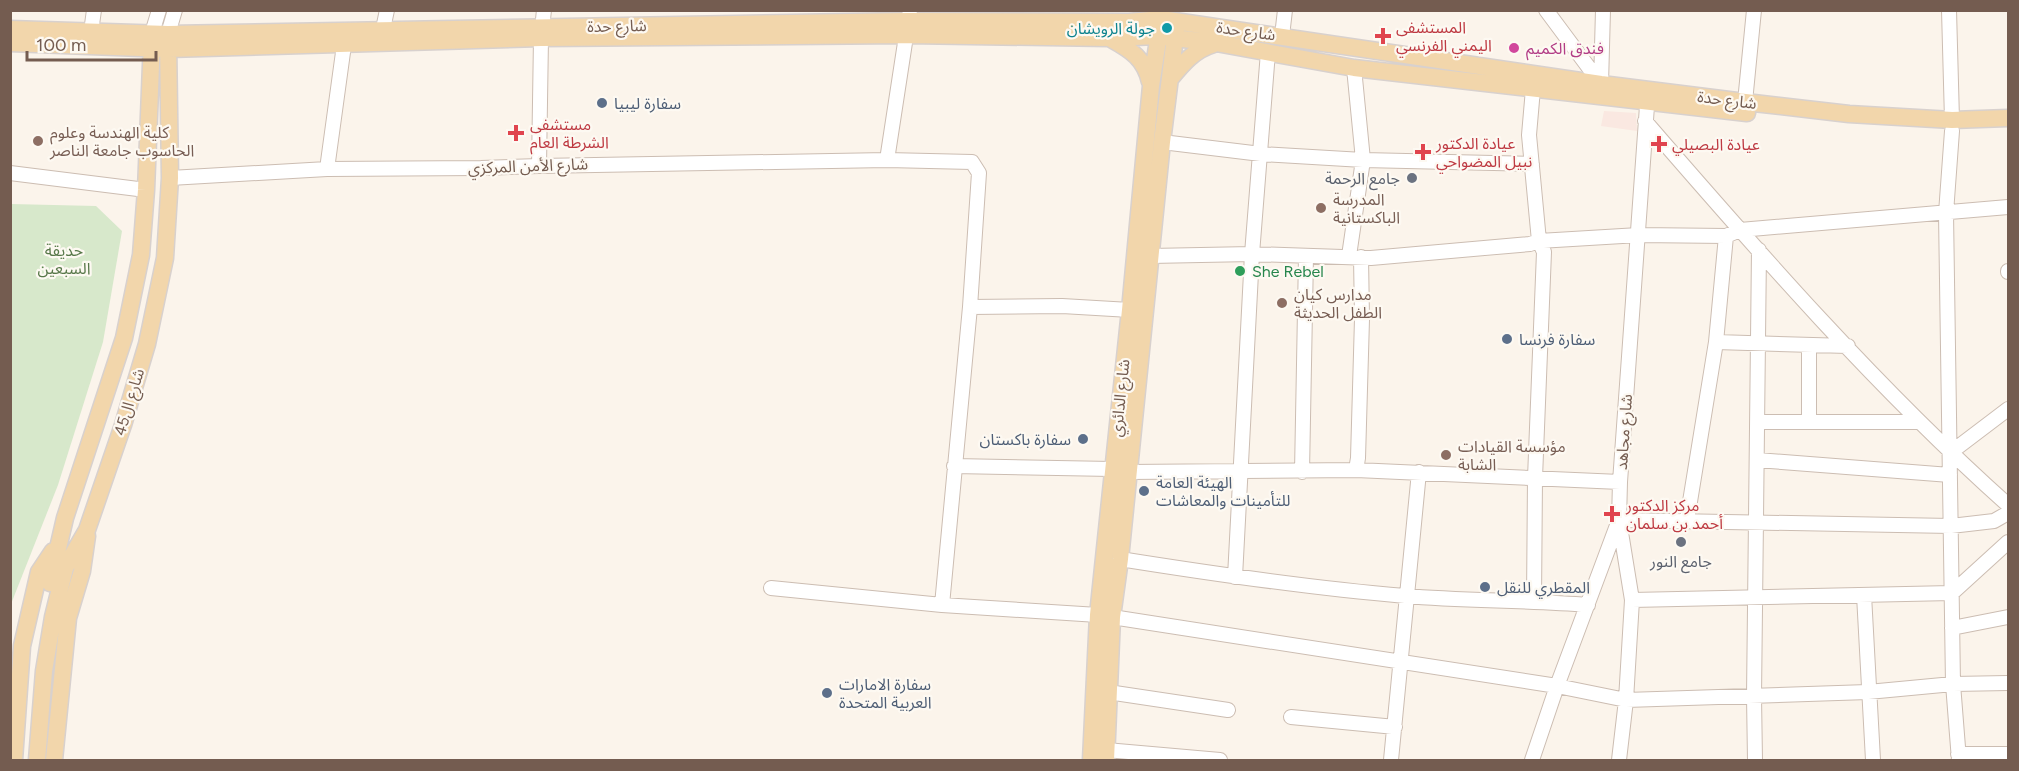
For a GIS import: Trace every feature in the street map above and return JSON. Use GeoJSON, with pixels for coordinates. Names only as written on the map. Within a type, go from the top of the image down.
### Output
{"type":"FeatureCollection","features":[{"type":"Feature","properties":{"kind":"main road"},"geometry":{"type":"LineString","coordinates":[[1129,22],[1145,10]]}},
{"type":"Feature","properties":{"kind":"main road"},"geometry":{"type":"LineString","coordinates":[[1170,80],[1189,57],[1216,35],[1197,10]]}},
{"type":"Feature","properties":{"kind":"main road","name":"شارع حدة"},"geometry":{"type":"LineString","coordinates":[[10,44],[160,41],[383,29],[542,25],[1129,22],[1169,15],[1216,35],[1268,52],[1354,68],[1533,89],[1745,102],[1952,125],[2008,118]]}},
{"type":"Feature","properties":{"kind":"main road"},"geometry":{"type":"LineString","coordinates":[[1166,37],[1169,15]]}},
{"type":"Feature","properties":{"kind":"main road","name":"شارع حدة"},"geometry":{"type":"LineString","coordinates":[[10,29],[91,32],[160,41],[344,45],[542,25],[710,17],[805,16],[1109,38],[1282,36],[1600,84],[1648,96],[1850,124],[2008,128]]}},
{"type":"Feature","properties":{"kind":"main road","name":"شارع الدائري"},"geometry":{"type":"LineString","coordinates":[[1106,755],[1108,692],[1105,559],[1120,471],[1150,256],[1170,80],[1166,37]]}},
{"type":"Feature","properties":{"kind":"main road","name":"شارع الدائري"},"geometry":{"type":"LineString","coordinates":[[1091,760],[1105,616],[1120,559],[1120,471],[1130,310],[1151,86],[1166,37]]}},
{"type":"Feature","properties":{"kind":"main road"},"geometry":{"type":"LineString","coordinates":[[1109,38],[1134,52],[1148,73],[1151,86]]}},
{"type":"Feature","properties":{"kind":"main road","name":"شارع ال45"},"geometry":{"type":"LineString","coordinates":[[37,760],[44,671],[52,617],[65,568],[87,530],[147,344],[165,258],[170,178],[160,41]]}},
{"type":"Feature","properties":{"kind":"main road","name":"شارع ال45"},"geometry":{"type":"LineString","coordinates":[[27,760],[42,615],[77,480],[99,420],[124,338],[141,255],[160,41]]}},
{"type":"Feature","properties":{"kind":"main road"},"geometry":{"type":"LineString","coordinates":[[124,338],[147,344]]}},
{"type":"Feature","properties":{"kind":"main road"},"geometry":{"type":"LineString","coordinates":[[54,760],[68,618],[82,571],[87,530]]}},
{"type":"Feature","properties":{"kind":"main road"},"geometry":{"type":"LineString","coordinates":[[14,760],[22,646],[29,609],[39,572],[60,540]]}},
{"type":"Feature","properties":{"kind":"street"},"geometry":{"type":"LineString","coordinates":[[91,32],[94,10]]}},
{"type":"Feature","properties":{"kind":"street"},"geometry":{"type":"LineString","coordinates":[[159,10],[160,41]]}},
{"type":"Feature","properties":{"kind":"street"},"geometry":{"type":"LineString","coordinates":[[160,41],[175,10]]}},
{"type":"Feature","properties":{"kind":"street"},"geometry":{"type":"LineString","coordinates":[[383,29],[387,10]]}},
{"type":"Feature","properties":{"kind":"street"},"geometry":{"type":"LineString","coordinates":[[1282,36],[1286,10]]}},
{"type":"Feature","properties":{"kind":"street"},"geometry":{"type":"LineString","coordinates":[[1546,10],[1600,84]]}},
{"type":"Feature","properties":{"kind":"street"},"geometry":{"type":"LineString","coordinates":[[1600,84],[1603,10]]}},
{"type":"Feature","properties":{"kind":"street"},"geometry":{"type":"LineString","coordinates":[[1745,102],[1754,10]]}},
{"type":"Feature","properties":{"kind":"street"},"geometry":{"type":"LineString","coordinates":[[1949,10],[1952,125],[1946,213],[1953,684],[1959,757],[2008,754]]}},
{"type":"Feature","properties":{"kind":"street"},"geometry":{"type":"LineString","coordinates":[[887,160],[908,22]]}},
{"type":"Feature","properties":{"kind":"street"},"geometry":{"type":"LineString","coordinates":[[539,166],[542,25]]}},
{"type":"Feature","properties":{"kind":"street"},"geometry":{"type":"LineString","coordinates":[[327,169],[344,45]]}},
{"type":"Feature","properties":{"kind":"street"},"geometry":{"type":"LineString","coordinates":[[1234,577],[1252,254],[1268,52]]}},
{"type":"Feature","properties":{"kind":"street"},"geometry":{"type":"LineString","coordinates":[[1354,68],[1363,160],[1355,257],[1362,319],[1356,470]]}},
{"type":"Feature","properties":{"kind":"street"},"geometry":{"type":"LineString","coordinates":[[1533,89],[1529,135],[1539,241],[1544,252],[1535,478],[1534,601]]}},
{"type":"Feature","properties":{"kind":"street","name":"شارع مجاهد"},"geometry":{"type":"LineString","coordinates":[[1532,760],[1619,520],[1648,96]]}},
{"type":"Feature","properties":{"kind":"street"},"geometry":{"type":"LineString","coordinates":[[1645,121],[1740,230],[1848,346],[1950,453],[2008,505]]}},
{"type":"Feature","properties":{"kind":"street"},"geometry":{"type":"LineString","coordinates":[[1162,142],[1261,154],[1363,160],[1532,164]]}},
{"type":"Feature","properties":{"kind":"street","name":"شارع الأمن المركزي"},"geometry":{"type":"LineString","coordinates":[[170,178],[327,169],[887,160],[972,162],[980,173],[970,307]]}},
{"type":"Feature","properties":{"kind":"street"},"geometry":{"type":"LineString","coordinates":[[10,173],[146,190]]}},
{"type":"Feature","properties":{"kind":"street"},"geometry":{"type":"LineString","coordinates":[[1150,256],[1252,254],[1355,257],[1639,234],[1726,236],[1740,230],[2008,207]]}},
{"type":"Feature","properties":{"kind":"street"},"geometry":{"type":"LineString","coordinates":[[1687,520],[1716,342],[1726,236]]}},
{"type":"Feature","properties":{"kind":"street"},"geometry":{"type":"LineString","coordinates":[[1755,760],[1759,250]]}},
{"type":"Feature","properties":{"kind":"street"},"geometry":{"type":"LineString","coordinates":[[1302,472],[1306,256]]}},
{"type":"Feature","properties":{"kind":"street"},"geometry":{"type":"LineString","coordinates":[[942,605],[970,307],[1062,306],[1130,310]]}},
{"type":"Feature","properties":{"kind":"street"},"geometry":{"type":"LineString","coordinates":[[1716,342],[1848,346]]}},
{"type":"Feature","properties":{"kind":"street"},"geometry":{"type":"LineString","coordinates":[[1809,345],[1809,422]]}},
{"type":"Feature","properties":{"kind":"street"},"geometry":{"type":"LineString","coordinates":[[1950,453],[2008,409]]}},
{"type":"Feature","properties":{"kind":"street"},"geometry":{"type":"LineString","coordinates":[[1758,422],[1920,422]]}},
{"type":"Feature","properties":{"kind":"street"},"geometry":{"type":"LineString","coordinates":[[1757,460],[1950,475]]}},
{"type":"Feature","properties":{"kind":"street"},"geometry":{"type":"LineString","coordinates":[[954,466],[1241,473],[1356,470],[1620,482]]}},
{"type":"Feature","properties":{"kind":"street"},"geometry":{"type":"LineString","coordinates":[[1391,760],[1419,472]]}},
{"type":"Feature","properties":{"kind":"street"},"geometry":{"type":"LineString","coordinates":[[1619,760],[1626,699],[1632,600],[1619,520],[1951,526],[1994,521],[2008,513]]}},
{"type":"Feature","properties":{"kind":"street"},"geometry":{"type":"LineString","coordinates":[[1632,600],[1952,593],[2008,542]]}},
{"type":"Feature","properties":{"kind":"street"},"geometry":{"type":"LineString","coordinates":[[1120,559],[1234,577],[1406,596],[1587,605]]}},
{"type":"Feature","properties":{"kind":"street"},"geometry":{"type":"LineString","coordinates":[[771,588],[942,605],[1105,616],[1557,686],[1626,699],[1754,697],[1868,692],[1953,684],[2008,683]]}},
{"type":"Feature","properties":{"kind":"street"},"geometry":{"type":"LineString","coordinates":[[1864,595],[1873,760]]}},
{"type":"Feature","properties":{"kind":"street"},"geometry":{"type":"LineString","coordinates":[[1952,628],[2008,617]]}},
{"type":"Feature","properties":{"kind":"street"},"geometry":{"type":"LineString","coordinates":[[1108,692],[1228,710]]}},
{"type":"Feature","properties":{"kind":"street"},"geometry":{"type":"LineString","coordinates":[[1291,717],[1395,727]]}},
{"type":"Feature","properties":{"kind":"street"},"geometry":{"type":"LineString","coordinates":[[1106,755],[1221,760]]}},
{"type":"Feature","properties":{"kind":"shaded area"},"geometry":{"type":"Polygon","coordinates":[[[1604,111],[1636,113],[1637,131],[1601,126],[1604,111]]]}},
{"type":"Feature","properties":{"kind":"green space","name":"حديقة السبعين"},"geometry":{"type":"Polygon","coordinates":[[[11,204],[96,206],[122,231],[103,342],[58,485],[11,604],[11,204]]]}},
{"type":"Feature","properties":{"kind":"place","name":"جولة الرويشان"},"geometry":{"type":"Point","coordinates":[1167,28]}},
{"type":"Feature","properties":{"kind":"place","name":"المستشفى اليمني الفرنسي"},"geometry":{"type":"Point","coordinates":[1383,36]}},
{"type":"Feature","properties":{"kind":"place","name":"فندق الكميم"},"geometry":{"type":"Point","coordinates":[1514,48]}},
{"type":"Feature","properties":{"kind":"place","name":"سفارة ليبيا"},"geometry":{"type":"Point","coordinates":[602,103]}},
{"type":"Feature","properties":{"kind":"place","name":"مستشفى الشرطة العام"},"geometry":{"type":"Point","coordinates":[516,133]}},
{"type":"Feature","properties":{"kind":"place","name":"كلية الهندسة وعلوم الحاسوب جامعة الناصر"},"geometry":{"type":"Point","coordinates":[38,141]}},
{"type":"Feature","properties":{"kind":"place","name":"عيادة البصيلي"},"geometry":{"type":"Point","coordinates":[1659,144]}},
{"type":"Feature","properties":{"kind":"place","name":"عيادة الدكتور نبيل المضواحي"},"geometry":{"type":"Point","coordinates":[1423,152]}},
{"type":"Feature","properties":{"kind":"place","name":"جامع الرحمة"},"geometry":{"type":"Point","coordinates":[1412,178]}},
{"type":"Feature","properties":{"kind":"place","name":"المدرسة الباكستانية"},"geometry":{"type":"Point","coordinates":[1321,208]}},
{"type":"Feature","properties":{"kind":"place","name":"She Rebel"},"geometry":{"type":"Point","coordinates":[1240,271]}},
{"type":"Feature","properties":{"kind":"place","name":"مدارس كيان الطفل الحديثة"},"geometry":{"type":"Point","coordinates":[1282,303]}},
{"type":"Feature","properties":{"kind":"place","name":"سفارة فرنسا"},"geometry":{"type":"Point","coordinates":[1507,339]}},
{"type":"Feature","properties":{"kind":"place","name":"سفارة باكستان"},"geometry":{"type":"Point","coordinates":[1083,439]}},
{"type":"Feature","properties":{"kind":"place","name":"مؤسسة القيادات الشابة"},"geometry":{"type":"Point","coordinates":[1446,455]}},
{"type":"Feature","properties":{"kind":"place","name":"الهيئة العامة للتأمينات والمعاشات"},"geometry":{"type":"Point","coordinates":[1144,491]}},
{"type":"Feature","properties":{"kind":"place","name":"مركز الدكتور أحمد بن سلمان"},"geometry":{"type":"Point","coordinates":[1612,514]}},
{"type":"Feature","properties":{"kind":"place","name":"جامع النور"},"geometry":{"type":"Point","coordinates":[1681,542]}},
{"type":"Feature","properties":{"kind":"place","name":"المقطري للنقل"},"geometry":{"type":"Point","coordinates":[1485,587]}},
{"type":"Feature","properties":{"kind":"place","name":"سفارة الامارات العربية المتحدة"},"geometry":{"type":"Point","coordinates":[827,693]}}]}
